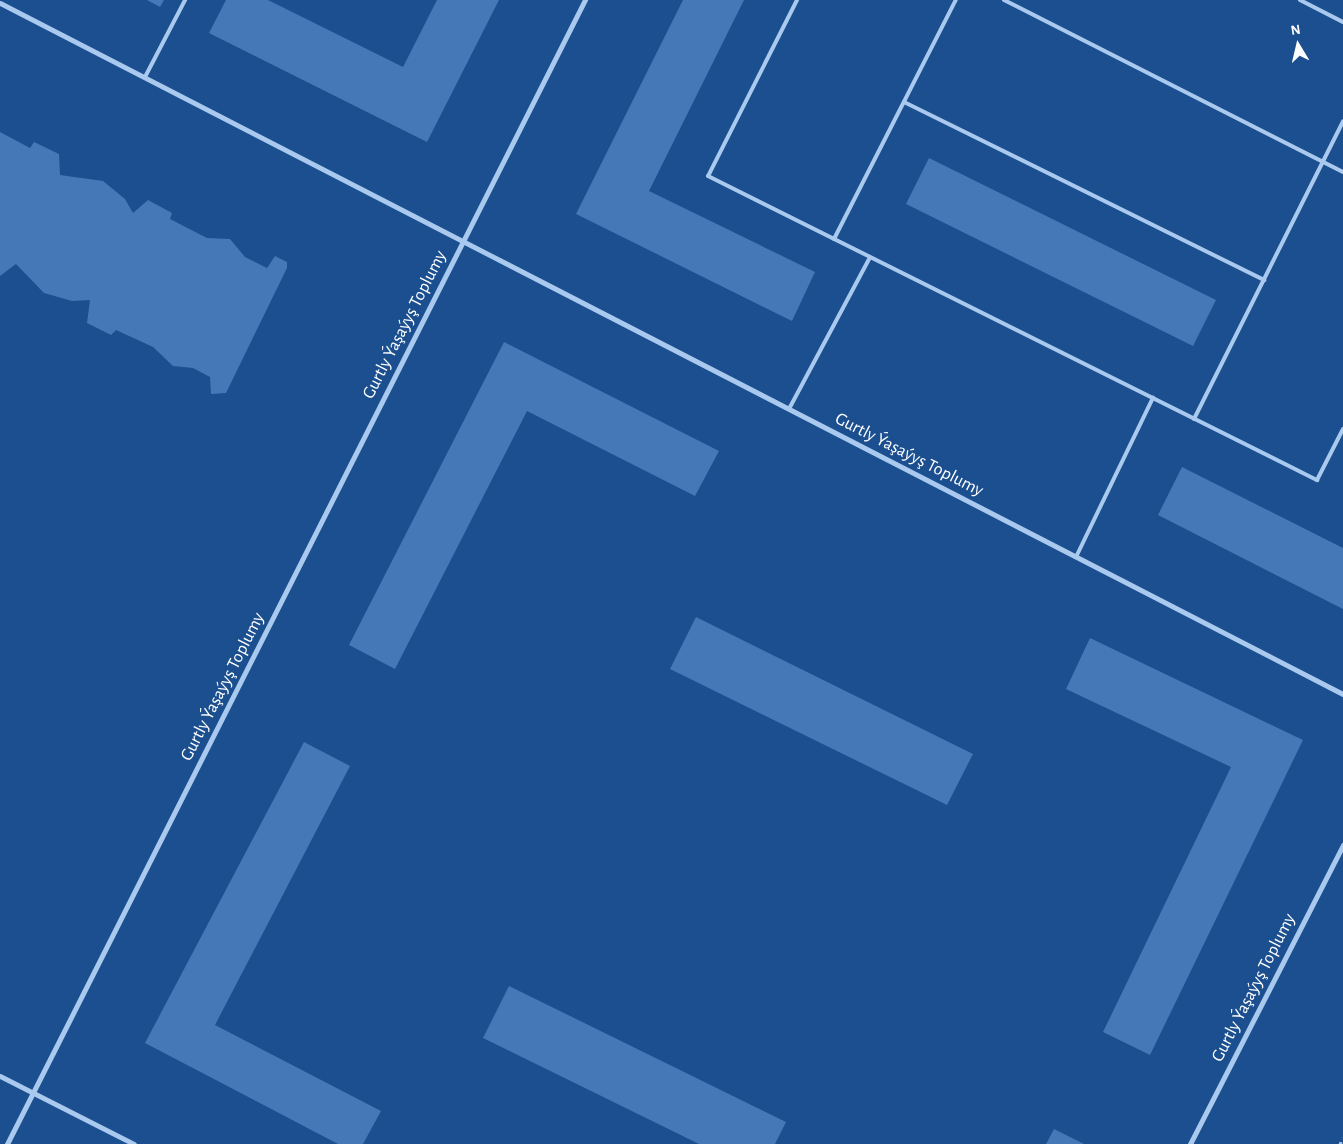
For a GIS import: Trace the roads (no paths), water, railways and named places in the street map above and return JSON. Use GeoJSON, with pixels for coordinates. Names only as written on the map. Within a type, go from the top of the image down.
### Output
{"type":"FeatureCollection","features":[{"type":"Feature","properties":{"kind":"street","name":"Gurtly Ýaşaýyş Toplumy"},"geometry":{"type":"LineString","coordinates":[[7,1144],[585,0]]}},
{"type":"Feature","properties":{"kind":"street","name":"Gurtly Ýaşaýyş Toplumy"},"geometry":{"type":"LineString","coordinates":[[0,3],[1343,694]]}},
{"type":"Feature","properties":{"kind":"street","name":"Gurtly Ýaşaýyş Toplumy"},"geometry":{"type":"LineString","coordinates":[[1190,1144],[1343,845]]}},
{"type":"Feature","properties":{"kind":"street"},"geometry":{"type":"LineString","coordinates":[[0,1076],[134,1144]]}},
{"type":"Feature","properties":{"kind":"lane"},"geometry":{"type":"LineString","coordinates":[[145,78],[184,0]]}},
{"type":"Feature","properties":{"kind":"lane"},"geometry":{"type":"LineString","coordinates":[[797,0],[708,176],[1317,480],[1343,429]]}},
{"type":"Feature","properties":{"kind":"lane"},"geometry":{"type":"LineString","coordinates":[[834,239],[956,0]]}},
{"type":"Feature","properties":{"kind":"lane"},"geometry":{"type":"LineString","coordinates":[[1004,0],[1343,172]]}},
{"type":"Feature","properties":{"kind":"lane"},"geometry":{"type":"LineString","coordinates":[[1300,0],[1343,22]]}},
{"type":"Feature","properties":{"kind":"lane"},"geometry":{"type":"LineString","coordinates":[[904,102],[1264,280]]}},
{"type":"Feature","properties":{"kind":"lane"},"geometry":{"type":"LineString","coordinates":[[1194,418],[1343,121]]}},
{"type":"Feature","properties":{"kind":"lane"},"geometry":{"type":"LineString","coordinates":[[789,409],[870,257]]}},
{"type":"Feature","properties":{"kind":"lane"},"geometry":{"type":"LineString","coordinates":[[1076,557],[1153,398]]}}]}
